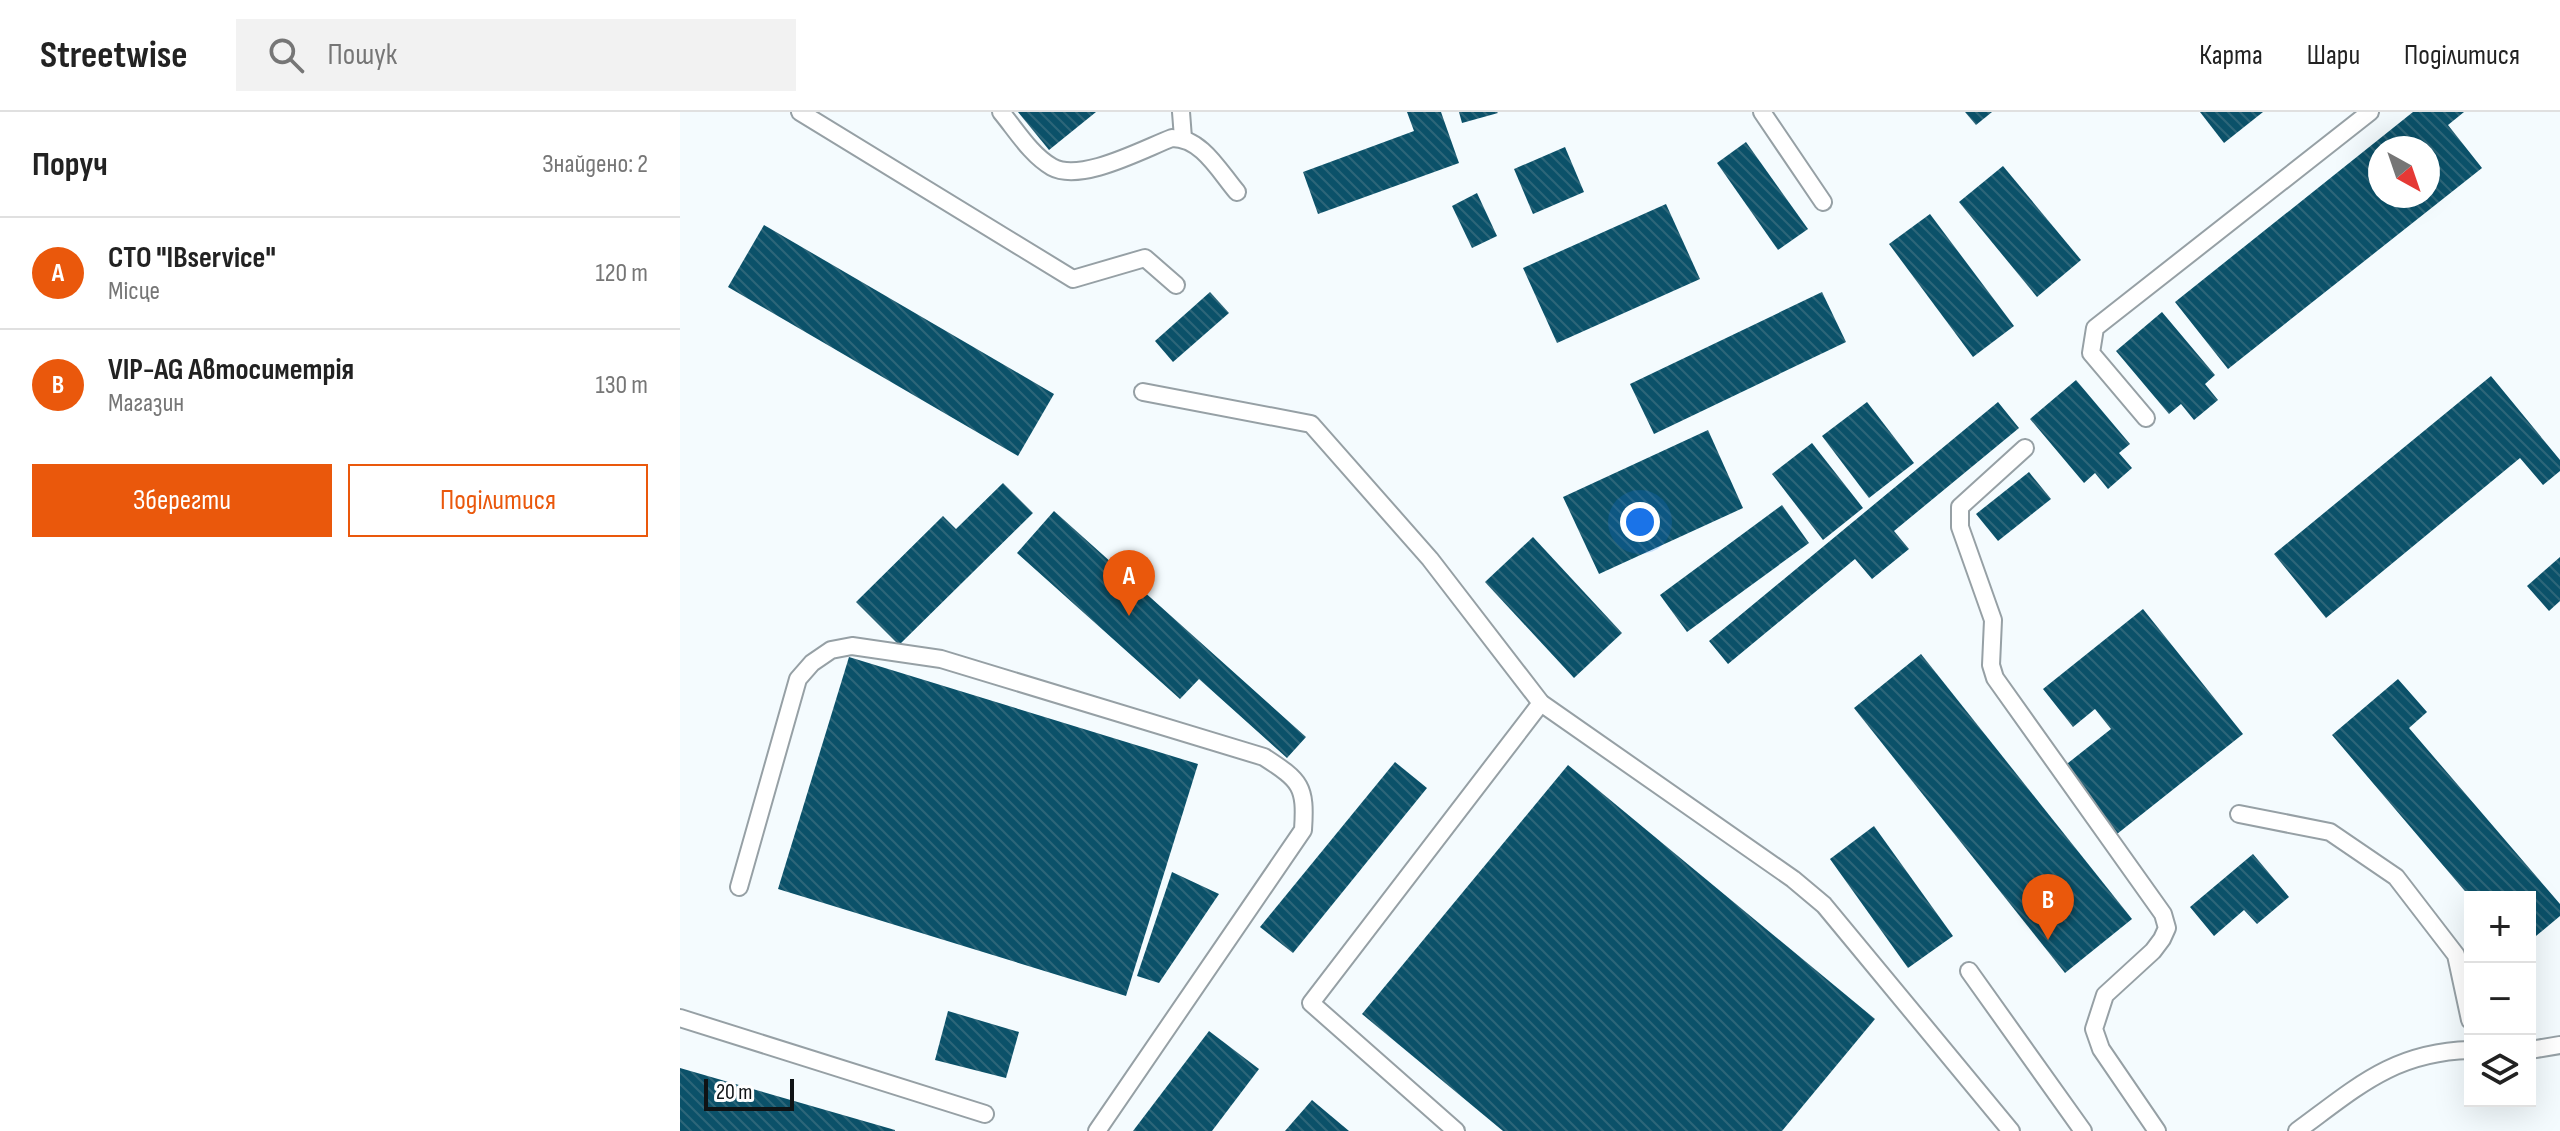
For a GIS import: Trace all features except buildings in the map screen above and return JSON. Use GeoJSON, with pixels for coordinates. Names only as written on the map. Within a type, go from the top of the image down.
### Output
{"type":"FeatureCollection","features":[{"type":"Feature","properties":{"kind":"lane"},"geometry":{"type":"LineString","coordinates":[[800,112],[1073,279],[1145,258],[1176,285]]}},
{"type":"Feature","properties":{"kind":"lane"},"geometry":{"type":"LineString","coordinates":[[1001,112],[1036,155],[1055,169],[1078,171],[1102,166],[1172,138],[1183,138],[1203,150],[1237,192]]}},
{"type":"Feature","properties":{"kind":"lane"},"geometry":{"type":"LineString","coordinates":[[1181,112],[1183,138]]}},
{"type":"Feature","properties":{"kind":"lane"},"geometry":{"type":"LineString","coordinates":[[1762,112],[1823,202]]}},
{"type":"Feature","properties":{"kind":"lane"},"geometry":{"type":"LineString","coordinates":[[2146,418],[2091,353],[2095,328],[2370,112]]}},
{"type":"Feature","properties":{"kind":"lane"},"geometry":{"type":"LineString","coordinates":[[1143,392],[1311,424],[1430,559],[1541,703],[1793,879],[1824,905],[2011,1131]]}},
{"type":"Feature","properties":{"kind":"lane"},"geometry":{"type":"LineString","coordinates":[[2025,448],[1960,507],[1960,527],[1993,620],[1991,665],[1995,678],[2163,914],[2167,928],[2162,939],[2105,995],[2094,1029],[2101,1049],[2157,1131]]}},
{"type":"Feature","properties":{"kind":"lane"},"geometry":{"type":"LineString","coordinates":[[739,887],[798,679],[812,663],[831,650],[852,646],[941,659],[1264,757],[1291,775],[1305,800],[1303,830],[1097,1131]]}},
{"type":"Feature","properties":{"kind":"lane"},"geometry":{"type":"LineString","coordinates":[[1456,1131],[1311,1003],[1541,703]]}},
{"type":"Feature","properties":{"kind":"lane"},"geometry":{"type":"LineString","coordinates":[[2239,814],[2330,832],[2396,877],[2456,955],[2464,992]]}},
{"type":"Feature","properties":{"kind":"lane"},"geometry":{"type":"LineString","coordinates":[[1969,971],[2083,1131]]}},
{"type":"Feature","properties":{"kind":"lane"},"geometry":{"type":"LineString","coordinates":[[680,1018],[985,1114]]}},
{"type":"Feature","properties":{"kind":"lane"},"geometry":{"type":"LineString","coordinates":[[2536,1049],[2560,1045]]}},
{"type":"Feature","properties":{"kind":"lane"},"geometry":{"type":"LineString","coordinates":[[2297,1131],[2373,1076],[2398,1063],[2445,1051],[2464,1050]]}},
{"type":"Feature","properties":{"kind":"place","name":"СТО \"IBservice\""},"geometry":{"type":"Point","coordinates":[1129,616]}},
{"type":"Feature","properties":{"kind":"place","name":"VIP-AG Автосиметрія"},"geometry":{"type":"Point","coordinates":[2048,940]}}]}
